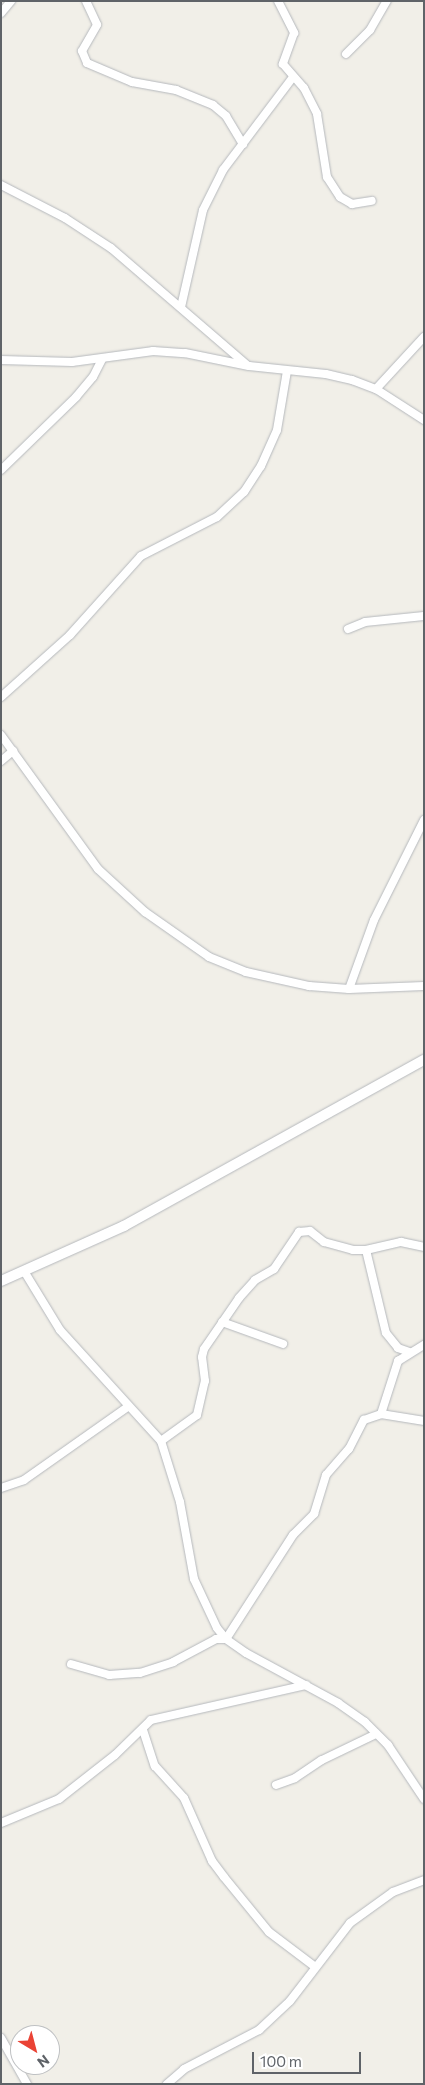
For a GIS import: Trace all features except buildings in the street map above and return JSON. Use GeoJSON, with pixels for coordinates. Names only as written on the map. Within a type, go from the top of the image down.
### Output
{"type":"FeatureCollection","features":[{"type":"Feature","properties":{"kind":"main road"},"geometry":{"type":"LineString","coordinates":[[1,1281],[124,1226],[424,1060]]}},
{"type":"Feature","properties":{"kind":"street"},"geometry":{"type":"LineString","coordinates":[[1,13],[11,1]]}},
{"type":"Feature","properties":{"kind":"street"},"geometry":{"type":"LineString","coordinates":[[86,1],[96,25],[82,51],[86,63],[132,82],[176,90],[213,105],[226,116],[243,144]]}},
{"type":"Feature","properties":{"kind":"street"},"geometry":{"type":"LineString","coordinates":[[278,1],[294,33],[283,64],[309,96],[317,114],[327,177],[332,188],[352,204],[372,201]]}},
{"type":"Feature","properties":{"kind":"street"},"geometry":{"type":"LineString","coordinates":[[346,54],[370,30],[387,1]]}},
{"type":"Feature","properties":{"kind":"street"},"geometry":{"type":"LineString","coordinates":[[181,307],[203,210],[223,170],[293,77]]}},
{"type":"Feature","properties":{"kind":"street"},"geometry":{"type":"LineString","coordinates":[[1,184],[65,218],[111,248],[249,366]]}},
{"type":"Feature","properties":{"kind":"street"},"geometry":{"type":"LineString","coordinates":[[376,389],[424,337]]}},
{"type":"Feature","properties":{"kind":"street"},"geometry":{"type":"LineString","coordinates":[[1,360],[102,359],[153,351],[185,353],[249,366],[326,374],[376,389],[424,420]]}},
{"type":"Feature","properties":{"kind":"street"},"geometry":{"type":"LineString","coordinates":[[1,470],[76,397],[93,377],[102,359]]}},
{"type":"Feature","properties":{"kind":"street"},"geometry":{"type":"LineString","coordinates":[[1,697],[70,635],[140,556],[217,517],[244,492],[261,466],[277,430],[287,371]]}},
{"type":"Feature","properties":{"kind":"street"},"geometry":{"type":"LineString","coordinates":[[348,629],[365,622],[424,616]]}},
{"type":"Feature","properties":{"kind":"street"},"geometry":{"type":"LineString","coordinates":[[2,736],[98,869],[145,912],[209,957],[246,972],[309,986],[349,989],[424,986]]}},
{"type":"Feature","properties":{"kind":"street"},"geometry":{"type":"LineString","coordinates":[[1,761],[14,751]]}},
{"type":"Feature","properties":{"kind":"street"},"geometry":{"type":"LineString","coordinates":[[349,989],[374,920],[424,820]]}},
{"type":"Feature","properties":{"kind":"street"},"geometry":{"type":"LineString","coordinates":[[161,1441],[197,1416],[205,1381],[202,1357],[222,1322],[247,1288],[274,1268],[299,1232],[306,1230],[334,1245],[366,1250],[401,1242],[424,1247]]}},
{"type":"Feature","properties":{"kind":"street"},"geometry":{"type":"LineString","coordinates":[[366,1250],[386,1333],[398,1348],[409,1352]]}},
{"type":"Feature","properties":{"kind":"street"},"geometry":{"type":"LineString","coordinates":[[24,1272],[60,1330],[161,1441],[180,1502],[194,1579],[217,1628],[226,1640],[338,1703],[376,1734],[424,1799]]}},
{"type":"Feature","properties":{"kind":"street"},"geometry":{"type":"LineString","coordinates":[[222,1322],[283,1344]]}},
{"type":"Feature","properties":{"kind":"street"},"geometry":{"type":"LineString","coordinates":[[380,1414],[398,1361],[409,1352],[424,1345]]}},
{"type":"Feature","properties":{"kind":"street"},"geometry":{"type":"LineString","coordinates":[[1,1488],[24,1480],[129,1406]]}},
{"type":"Feature","properties":{"kind":"street"},"geometry":{"type":"LineString","coordinates":[[226,1640],[293,1534],[314,1514],[326,1475],[346,1455],[364,1420],[380,1414],[424,1421]]}},
{"type":"Feature","properties":{"kind":"street"},"geometry":{"type":"LineString","coordinates":[[71,1664],[109,1675],[140,1673],[173,1662],[216,1639],[226,1640]]}},
{"type":"Feature","properties":{"kind":"street"},"geometry":{"type":"LineString","coordinates":[[1,1823],[59,1799],[143,1730],[151,1720],[306,1686]]}},
{"type":"Feature","properties":{"kind":"street"},"geometry":{"type":"LineString","coordinates":[[143,1730],[155,1766],[184,1798],[212,1861],[224,1878],[269,1932],[314,1966]]}},
{"type":"Feature","properties":{"kind":"street"},"geometry":{"type":"LineString","coordinates":[[276,1785],[295,1778],[322,1760],[376,1734]]}},
{"type":"Feature","properties":{"kind":"street"},"geometry":{"type":"LineString","coordinates":[[166,2084],[184,2070],[236,2044],[272,2020],[290,2001],[314,1966],[350,1923],[371,1906],[393,1892],[424,1880]]}},
{"type":"Feature","properties":{"kind":"street"},"geometry":{"type":"LineString","coordinates":[[1,2038],[27,2084]]}}]}
